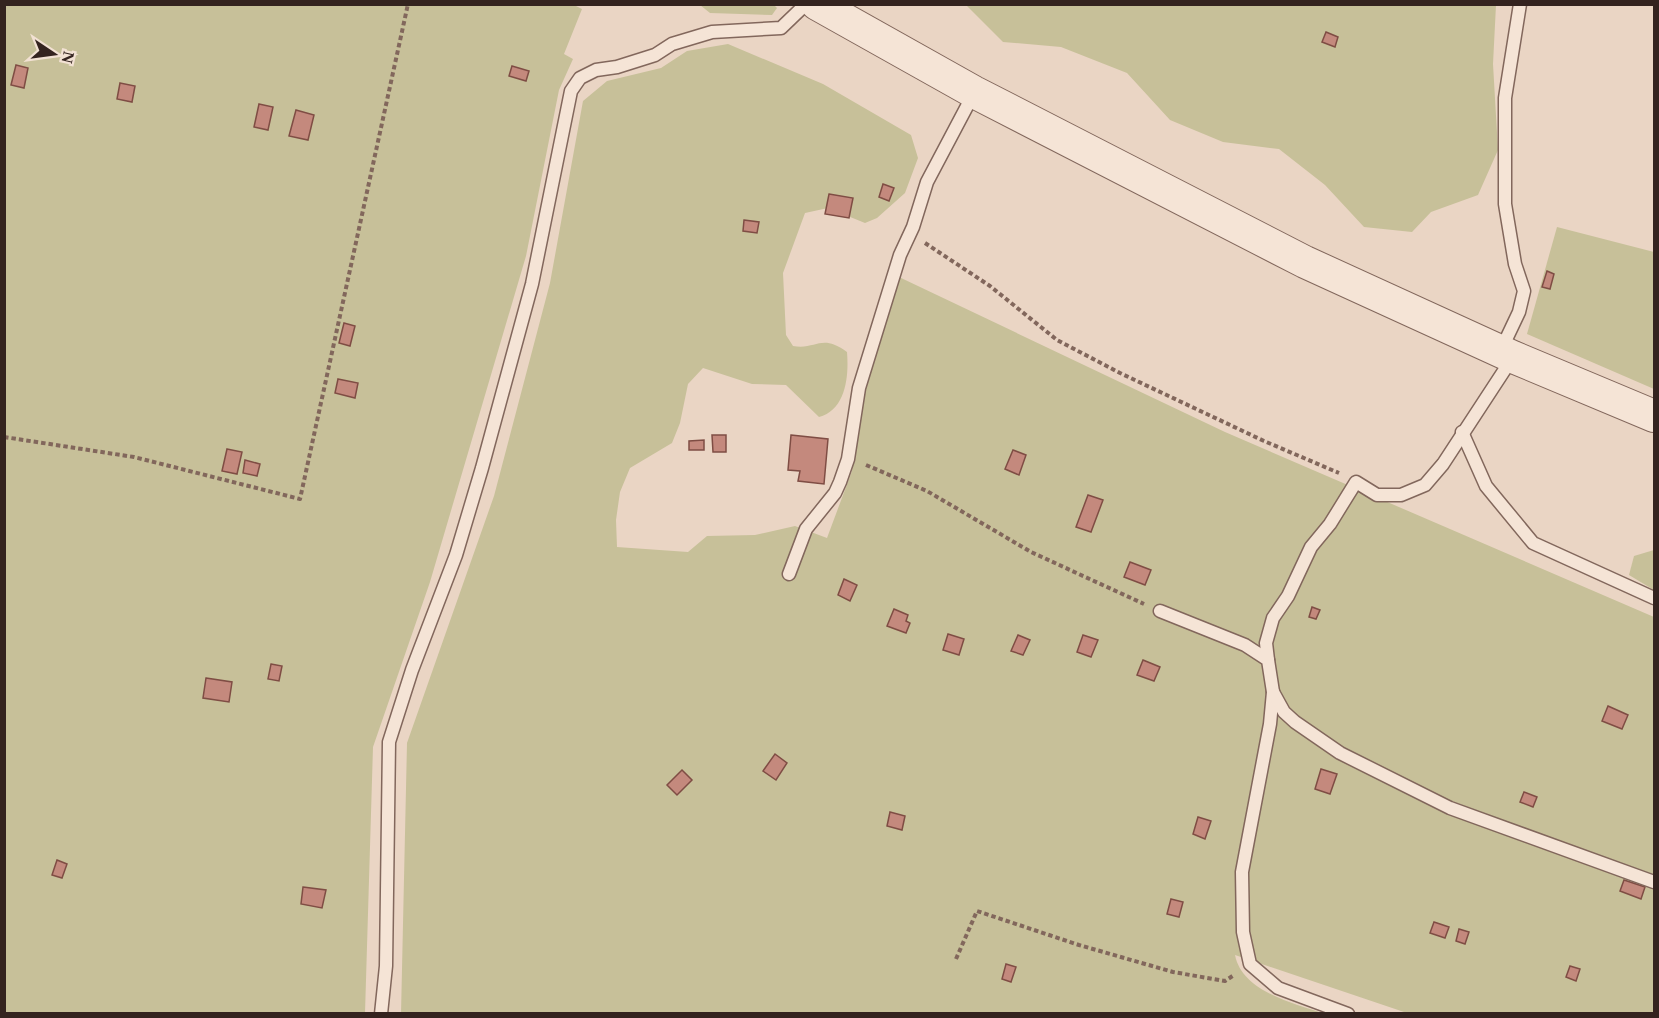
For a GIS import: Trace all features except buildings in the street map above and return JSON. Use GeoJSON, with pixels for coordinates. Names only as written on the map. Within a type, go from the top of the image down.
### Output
{"type":"FeatureCollection","features":[{"type":"Feature","properties":{"kind":"street"},"geometry":{"type":"LineString","coordinates":[[817,4],[974,92],[1305,262],[1507,354],[1654,416]]}},
{"type":"Feature","properties":{"kind":"lane"},"geometry":{"type":"LineString","coordinates":[[381,1014],[386,966],[389,742],[412,670],[452,565],[482,468],[532,284],[571,91],[580,78],[596,70],[617,67],[656,55],[672,44],[712,32],[781,28],[806,4]]}},
{"type":"Feature","properties":{"kind":"lane"},"geometry":{"type":"LineString","coordinates":[[1348,1014],[1278,988],[1250,964],[1243,932],[1242,872],[1270,724],[1273,692],[1266,643],[1273,618],[1288,596],[1311,547],[1330,524],[1356,482],[1377,495],[1401,495],[1425,484],[1443,464],[1507,354],[1524,291],[1515,264],[1505,204],[1505,98],[1520,4]]}},
{"type":"Feature","properties":{"kind":"lane"},"geometry":{"type":"LineString","coordinates":[[789,574],[806,529],[835,493],[848,459],[859,388],[873,335],[900,255],[937,160],[974,92]]}},
{"type":"Feature","properties":{"kind":"lane"},"geometry":{"type":"LineString","coordinates":[[1462,432],[1486,486],[1533,543],[1654,598]]}},
{"type":"Feature","properties":{"kind":"lane"},"geometry":{"type":"LineString","coordinates":[[1160,611],[1245,645],[1268,660]]}},
{"type":"Feature","properties":{"kind":"lane"},"geometry":{"type":"LineString","coordinates":[[1273,692],[1284,712],[1340,753],[1430,798],[1461,812],[1654,882]]}},
{"type":"Feature","properties":{"kind":"path"},"geometry":{"type":"LineString","coordinates":[[4,437],[134,457],[300,499],[408,4]]}},
{"type":"Feature","properties":{"kind":"path"},"geometry":{"type":"LineString","coordinates":[[912,227],[926,244],[990,286],[1057,340],[1140,383],[1356,482]]}},
{"type":"Feature","properties":{"kind":"path"},"geometry":{"type":"LineString","coordinates":[[848,459],[927,491],[1031,552],[1160,611]]}},
{"type":"Feature","properties":{"kind":"path"},"geometry":{"type":"LineString","coordinates":[[956,959],[977,911],[1078,945],[1173,972],[1225,981],[1250,964]]}},
{"type":"Feature","properties":{"kind":"shaded area"},"geometry":{"type":"Polygon","coordinates":[[[572,4],[582,9],[564,54],[573,59],[559,90],[526,256],[430,582],[373,747],[365,1013],[5,1014],[5,5],[572,4]]]}},
{"type":"Feature","properties":{"kind":"shaded area"},"geometry":{"type":"Polygon","coordinates":[[[773,4],[777,8],[772,15],[710,13],[700,5],[773,4]]]}},
{"type":"Feature","properties":{"kind":"shaded area"},"geometry":{"type":"Polygon","coordinates":[[[966,5],[1496,5],[1493,64],[1498,150],[1478,195],[1431,212],[1412,232],[1364,227],[1325,185],[1279,149],[1223,142],[1170,120],[1127,73],[1061,47],[1003,42],[966,5]]]}},
{"type":"Feature","properties":{"kind":"shaded area"},"geometry":{"type":"Polygon","coordinates":[[[728,44],[823,84],[911,135],[918,158],[905,193],[877,218],[865,223],[828,208],[805,213],[783,273],[786,335],[793,346],[825,343],[838,346],[847,352],[844,391],[835,407],[819,417],[786,385],[752,384],[703,368],[688,384],[680,423],[672,443],[630,468],[620,492],[616,520],[617,547],[688,552],[707,536],[755,535],[795,526],[827,538],[852,471],[864,390],[899,277],[1225,432],[1654,617],[1654,1013],[1407,1013],[1235,955],[1247,978],[1258,987],[1283,1000],[1322,1013],[401,1014],[407,743],[494,496],[550,283],[583,101],[607,81],[661,68],[687,51],[728,44]]]}},
{"type":"Feature","properties":{"kind":"shaded area"},"geometry":{"type":"Polygon","coordinates":[[[1557,227],[1654,252],[1654,389],[1527,334],[1557,227]]]}},
{"type":"Feature","properties":{"kind":"shaded area"},"geometry":{"type":"Polygon","coordinates":[[[1654,550],[1654,590],[1629,575],[1634,556],[1654,550]]]}}]}
